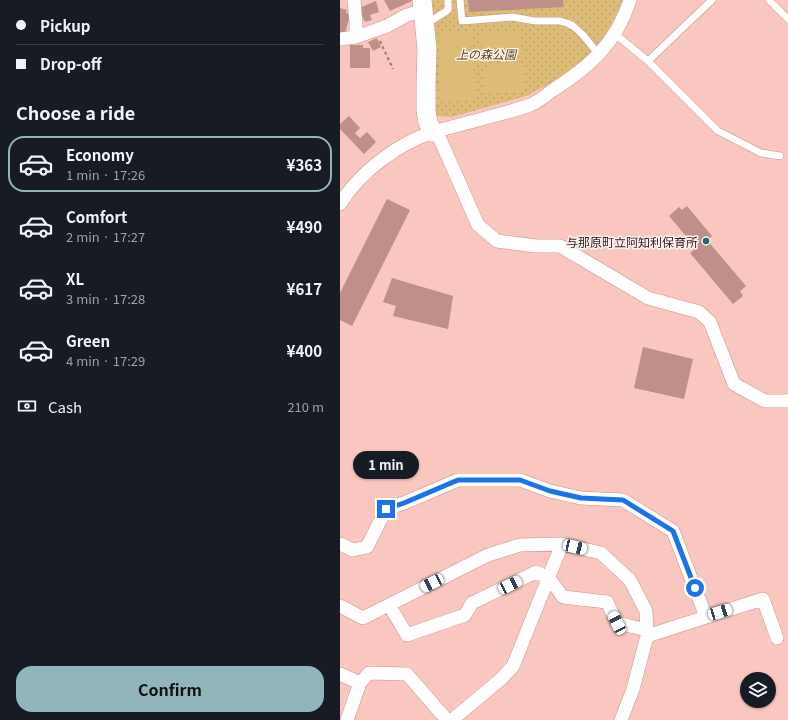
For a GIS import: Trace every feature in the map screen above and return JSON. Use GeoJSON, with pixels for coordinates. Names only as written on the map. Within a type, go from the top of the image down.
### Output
{"type":"FeatureCollection","features":[{"type":"Feature","properties":{"kind":"street"},"geometry":{"type":"LineString","coordinates":[[354,0],[356,37]]}},
{"type":"Feature","properties":{"kind":"street"},"geometry":{"type":"LineString","coordinates":[[340,204],[363,176],[387,156],[407,143],[433,132],[532,104],[578,73],[599,55],[615,34],[630,0]]}},
{"type":"Feature","properties":{"kind":"street"},"geometry":{"type":"LineString","coordinates":[[340,38],[356,37],[376,30],[407,15],[423,12],[426,48],[426,110],[428,123],[433,132],[440,139],[478,225],[497,241],[536,246],[560,246],[648,298],[699,312],[710,322],[734,384],[765,401],[788,400]]}},
{"type":"Feature","properties":{"kind":"street"},"geometry":{"type":"LineString","coordinates":[[340,544],[353,550],[366,547],[386,509],[458,480],[520,480],[550,491],[581,498],[623,500],[673,531],[706,617]]}},
{"type":"Feature","properties":{"kind":"street"},"geometry":{"type":"LineString","coordinates":[[452,720],[501,679],[513,666],[562,544]]}},
{"type":"Feature","properties":{"kind":"street"},"geometry":{"type":"LineString","coordinates":[[340,606],[363,618],[488,554],[520,545],[562,544],[601,553],[630,580],[646,612],[647,633],[633,689],[621,720]]}},
{"type":"Feature","properties":{"kind":"street"},"geometry":{"type":"LineString","coordinates":[[389,605],[407,635],[465,615],[472,603],[536,572],[549,578],[563,597],[607,602],[617,623],[647,633],[706,617],[763,599],[777,638]]}},
{"type":"Feature","properties":{"kind":"street"},"geometry":{"type":"LineString","coordinates":[[346,720],[360,683],[369,673],[407,674],[447,720]]}},
{"type":"Feature","properties":{"kind":"street"},"geometry":{"type":"LineString","coordinates":[[340,674],[360,683]]}},
{"type":"Feature","properties":{"kind":"lane"},"geometry":{"type":"LineString","coordinates":[[423,12],[448,10],[448,0]]}},
{"type":"Feature","properties":{"kind":"lane"},"geometry":{"type":"LineString","coordinates":[[460,0],[462,21],[512,18],[535,21],[560,21],[573,26],[583,35],[599,55]]}},
{"type":"Feature","properties":{"kind":"lane"},"geometry":{"type":"LineString","coordinates":[[648,61],[712,0]]}},
{"type":"Feature","properties":{"kind":"lane"},"geometry":{"type":"LineString","coordinates":[[770,0],[788,19]]}},
{"type":"Feature","properties":{"kind":"lane"},"geometry":{"type":"LineString","coordinates":[[615,34],[648,61],[718,131],[761,153],[780,156]]}},
{"type":"Feature","properties":{"kind":"path"},"geometry":{"type":"LineString","coordinates":[[376,30],[393,69]]}},
{"type":"Feature","properties":{"kind":"green space","name":"上の森公園"},"geometry":{"type":"Polygon","coordinates":[[[431,0],[623,0],[608,31],[587,57],[553,82],[526,96],[452,117],[436,116],[431,0]]]}},
{"type":"Feature","properties":{"kind":"green space"},"geometry":{"type":"Polygon","coordinates":[[[521,31],[523,59],[483,61],[481,33],[521,31]]]}},
{"type":"Feature","properties":{"kind":"green space"},"geometry":{"type":"Polygon","coordinates":[[[472,32],[476,100],[442,102],[438,34],[472,32]]]}},
{"type":"Feature","properties":{"kind":"green space"},"geometry":{"type":"Polygon","coordinates":[[[523,64],[525,91],[485,94],[484,66],[523,64]]]}},
{"type":"Feature","properties":{"kind":"building"},"geometry":{"type":"Polygon","coordinates":[[[384,0],[414,0],[390,11],[384,0]]]}},
{"type":"Feature","properties":{"kind":"building"},"geometry":{"type":"Polygon","coordinates":[[[468,0],[563,0],[564,7],[469,12],[468,0]]]}},
{"type":"Feature","properties":{"kind":"building"},"geometry":{"type":"Polygon","coordinates":[[[376,1],[379,12],[370,15],[372,20],[365,22],[359,8],[376,1]]]}},
{"type":"Feature","properties":{"kind":"building"},"geometry":{"type":"Polygon","coordinates":[[[340,8],[347,10],[346,13],[350,14],[345,34],[340,33],[340,8]]]}},
{"type":"Feature","properties":{"kind":"building"},"geometry":{"type":"Polygon","coordinates":[[[377,38],[381,47],[373,51],[368,42],[377,38]]]}},
{"type":"Feature","properties":{"kind":"building"},"geometry":{"type":"Polygon","coordinates":[[[350,45],[363,45],[363,48],[370,48],[370,68],[350,68],[350,45]]]}},
{"type":"Feature","properties":{"kind":"building"},"geometry":{"type":"Polygon","coordinates":[[[349,116],[360,128],[355,133],[360,138],[367,132],[376,142],[364,154],[340,129],[340,124],[349,116]]]}},
{"type":"Feature","properties":{"kind":"building"},"geometry":{"type":"Polygon","coordinates":[[[387,199],[410,210],[352,326],[340,320],[340,293],[387,199]]]}},
{"type":"Feature","properties":{"kind":"building"},"geometry":{"type":"Polygon","coordinates":[[[687,206],[712,236],[707,240],[746,286],[740,291],[743,296],[733,304],[690,253],[696,248],[669,216],[679,207],[682,210],[687,206]]]}},
{"type":"Feature","properties":{"kind":"building"},"geometry":{"type":"Polygon","coordinates":[[[392,278],[453,296],[448,329],[393,316],[396,306],[383,302],[392,278]]]}},
{"type":"Feature","properties":{"kind":"building"},"geometry":{"type":"Polygon","coordinates":[[[643,347],[693,359],[684,399],[634,388],[643,347]]]}},
{"type":"Feature","properties":{"kind":"place","name":"与那原町立阿知利保育所"},"geometry":{"type":"Point","coordinates":[706,241]}},
{"type":"Feature","properties":{"kind":"route"},"geometry":{"type":"LineString","coordinates":[[386,509],[458,480],[520,480],[550,491],[581,498],[623,500],[673,531],[695,588]]}}]}
